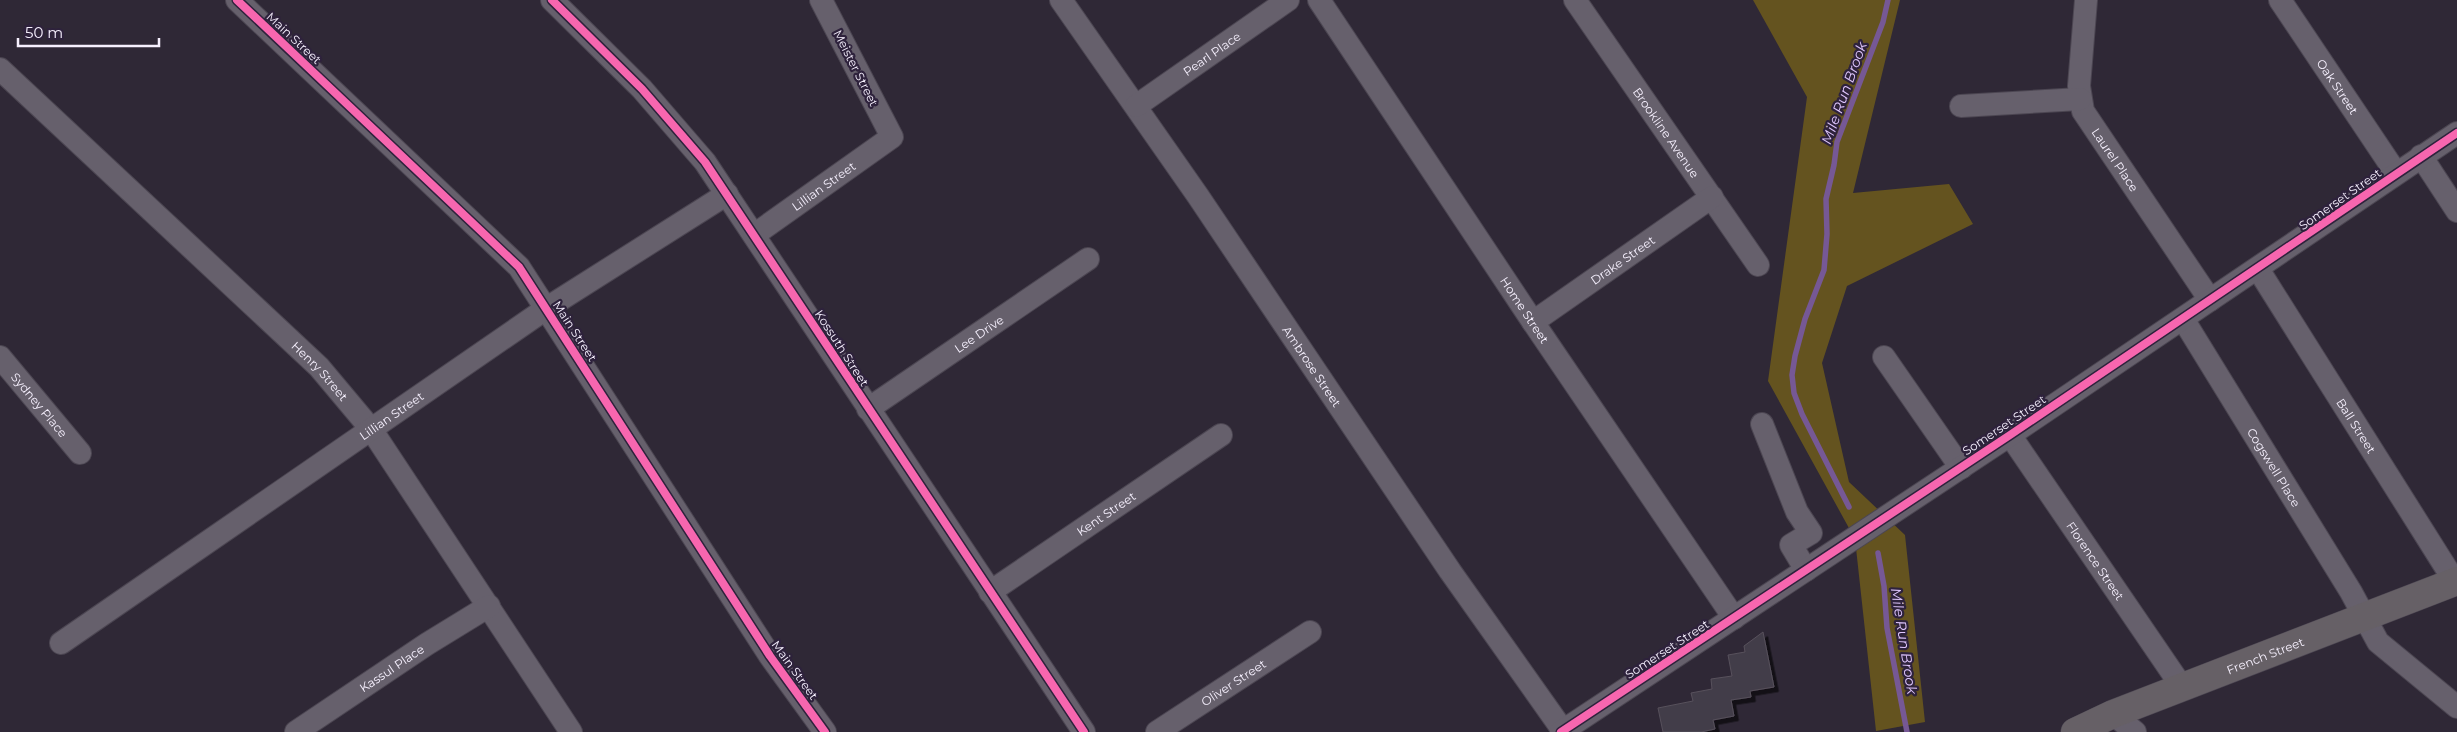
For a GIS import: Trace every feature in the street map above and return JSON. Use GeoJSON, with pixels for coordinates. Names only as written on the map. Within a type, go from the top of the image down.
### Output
{"type":"FeatureCollection","features":[{"type":"Feature","properties":{"kind":"main road","name":"French Street"},"geometry":{"type":"LineString","coordinates":[[2084,730],[2113,714],[2456,581]]}},
{"type":"Feature","properties":{"kind":"street","name":"Main Street"},"geometry":{"type":"LineString","coordinates":[[237,0],[519,267],[770,656],[825,732]]}},
{"type":"Feature","properties":{"kind":"street","name":"Kossuth Street"},"geometry":{"type":"LineString","coordinates":[[552,0],[642,89],[705,162],[1084,732]]}},
{"type":"Feature","properties":{"kind":"street","name":"Meister Street"},"geometry":{"type":"LineString","coordinates":[[821,0],[892,137]]}},
{"type":"Feature","properties":{"kind":"street","name":"Ambrose Street"},"geometry":{"type":"LineString","coordinates":[[1061,0],[1136,106],[1450,571],[1563,732]]}},
{"type":"Feature","properties":{"kind":"street","name":"Pearl Place"},"geometry":{"type":"LineString","coordinates":[[1136,106],[1288,0]]}},
{"type":"Feature","properties":{"kind":"street","name":"Home Street"},"geometry":{"type":"LineString","coordinates":[[1319,0],[1533,322],[1734,618]]}},
{"type":"Feature","properties":{"kind":"street","name":"Brookline Avenue"},"geometry":{"type":"LineString","coordinates":[[1575,0],[1758,265]]}},
{"type":"Feature","properties":{"kind":"street","name":"Laurel Place"},"geometry":{"type":"LineString","coordinates":[[2086,0],[2080,99],[2083,111],[2210,300]]}},
{"type":"Feature","properties":{"kind":"street","name":"Oak Street"},"geometry":{"type":"LineString","coordinates":[[2280,0],[2396,173]]}},
{"type":"Feature","properties":{"kind":"street","name":"Henry Street"},"geometry":{"type":"LineString","coordinates":[[0,69],[319,367],[370,429],[571,732]]}},
{"type":"Feature","properties":{"kind":"street"},"geometry":{"type":"LineString","coordinates":[[1961,106],[2080,99]]}},
{"type":"Feature","properties":{"kind":"street","name":"Somerset Street"},"geometry":{"type":"LineString","coordinates":[[1563,732],[1961,468],[2457,133]]}},
{"type":"Feature","properties":{"kind":"street","name":"Lillian Street"},"geometry":{"type":"LineString","coordinates":[[754,235],[892,137]]}},
{"type":"Feature","properties":{"kind":"street"},"geometry":{"type":"LineString","coordinates":[[2421,156],[2457,211]]}},
{"type":"Feature","properties":{"kind":"street","name":"Lillian Street"},"geometry":{"type":"LineString","coordinates":[[61,643],[547,308],[727,194]]}},
{"type":"Feature","properties":{"kind":"street","name":"Drake Street"},"geometry":{"type":"LineString","coordinates":[[1533,322],[1712,197]]}},
{"type":"Feature","properties":{"kind":"street","name":"Lee Drive"},"geometry":{"type":"LineString","coordinates":[[868,409],[1088,260]]}},
{"type":"Feature","properties":{"kind":"street","name":"Ball Street"},"geometry":{"type":"LineString","coordinates":[[2258,269],[2456,581]]}},
{"type":"Feature","properties":{"kind":"street","name":"Cogswell Place"},"geometry":{"type":"LineString","coordinates":[[2182,319],[2351,592],[2378,642],[2457,707]]}},
{"type":"Feature","properties":{"kind":"street","name":"Sydney Place"},"geometry":{"type":"LineString","coordinates":[[0,357],[80,453]]}},
{"type":"Feature","properties":{"kind":"street"},"geometry":{"type":"LineString","coordinates":[[1884,357],[1961,468]]}},
{"type":"Feature","properties":{"kind":"street"},"geometry":{"type":"LineString","coordinates":[[1762,424],[1797,512],[1811,533],[1791,545],[1806,570]]}},
{"type":"Feature","properties":{"kind":"street","name":"Kent Street"},"geometry":{"type":"LineString","coordinates":[[990,592],[1221,435]]}},
{"type":"Feature","properties":{"kind":"street","name":"Florence Street"},"geometry":{"type":"LineString","coordinates":[[2010,435],[2182,687]]}},
{"type":"Feature","properties":{"kind":"street","name":"Kassul Place"},"geometry":{"type":"LineString","coordinates":[[296,732],[427,644],[489,606]]}},
{"type":"Feature","properties":{"kind":"street","name":"Oliver Street"},"geometry":{"type":"LineString","coordinates":[[1156,732],[1310,632]]}},
{"type":"Feature","properties":{"kind":"street"},"geometry":{"type":"LineString","coordinates":[[2113,714],[2135,732]]}},
{"type":"Feature","properties":{"kind":"shaded area"},"geometry":{"type":"Polygon","coordinates":[[[1753,0],[1900,0],[1853,193],[1949,184],[1973,224],[1847,286],[1822,363],[1849,482],[1905,535],[1925,722],[1876,731],[1855,539],[1768,381],[1807,97],[1753,0]]]}},
{"type":"Feature","properties":{"kind":"building"},"geometry":{"type":"Polygon","coordinates":[[[1763,632],[1774,687],[1750,691],[1751,697],[1731,700],[1734,716],[1713,720],[1715,729],[1701,732],[1663,732],[1658,708],[1693,701],[1691,693],[1712,689],[1711,679],[1732,676],[1728,655],[1745,652],[1744,646],[1763,632]]]}},
{"type":"Feature","properties":{"kind":"waterway","name":"Mile Run Brook"},"geometry":{"type":"LineString","coordinates":[[1849,507],[1802,414],[1794,393],[1792,375],[1805,319],[1824,270],[1827,234],[1826,199],[1837,142],[1883,22],[1888,0]]}},
{"type":"Feature","properties":{"kind":"waterway","name":"Mile Run Brook"},"geometry":{"type":"LineString","coordinates":[[1878,553],[1884,586],[1887,628],[1907,732]]}},
{"type":"Feature","properties":{"kind":"cycle path"},"geometry":{"type":"LineString","coordinates":[[237,0],[519,267],[770,656],[825,732]]}},
{"type":"Feature","properties":{"kind":"cycle path"},"geometry":{"type":"LineString","coordinates":[[552,0],[642,89],[705,162],[1084,732]]}},
{"type":"Feature","properties":{"kind":"cycle path"},"geometry":{"type":"LineString","coordinates":[[1561,732],[2010,435],[2457,133]]}}]}
